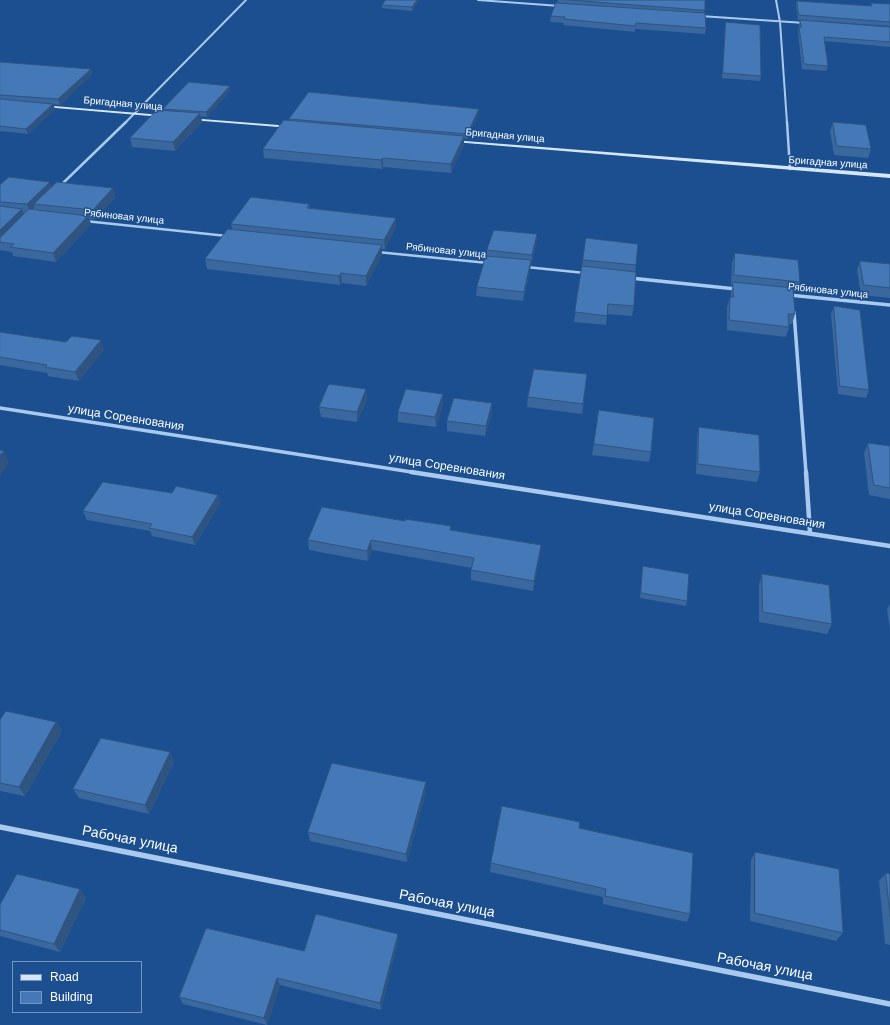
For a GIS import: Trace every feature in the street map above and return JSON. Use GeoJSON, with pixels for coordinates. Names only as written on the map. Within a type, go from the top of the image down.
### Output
{"type":"FeatureCollection","features":[{"type":"Feature","properties":{"kind":"street"},"geometry":{"type":"LineString","coordinates":[[58,188],[135,114],[246,0]]}},
{"type":"Feature","properties":{"kind":"street"},"geometry":{"type":"LineString","coordinates":[[478,0],[566,6]]}},
{"type":"Feature","properties":{"kind":"street"},"geometry":{"type":"LineString","coordinates":[[776,0],[780,22],[790,169]]}},
{"type":"Feature","properties":{"kind":"street"},"geometry":{"type":"LineString","coordinates":[[693,15],[812,24]]}},
{"type":"Feature","properties":{"kind":"street","name":"Бригадная улица"},"geometry":{"type":"LineString","coordinates":[[40,106],[167,116]]}},
{"type":"Feature","properties":{"kind":"street"},"geometry":{"type":"LineString","coordinates":[[183,118],[301,128]]}},
{"type":"Feature","properties":{"kind":"street","name":"Бригадная улица"},"geometry":{"type":"LineString","coordinates":[[451,141],[890,176]]}},
{"type":"Feature","properties":{"kind":"street","name":"Рябиновая улица"},"geometry":{"type":"LineString","coordinates":[[78,220],[229,236]]}},
{"type":"Feature","properties":{"kind":"street","name":"Рябиновая улица"},"geometry":{"type":"LineString","coordinates":[[372,251],[491,264]]}},
{"type":"Feature","properties":{"kind":"street"},"geometry":{"type":"LineString","coordinates":[[522,267],[586,274]]}},
{"type":"Feature","properties":{"kind":"street"},"geometry":{"type":"LineString","coordinates":[[626,278],[737,289]]}},
{"type":"Feature","properties":{"kind":"street","name":"Рябиновая улица"},"geometry":{"type":"LineString","coordinates":[[785,294],[890,305]]}},
{"type":"Feature","properties":{"kind":"street"},"geometry":{"type":"LineString","coordinates":[[793,295],[810,533]]}},
{"type":"Feature","properties":{"kind":"street","name":"улица Соревнования"},"geometry":{"type":"LineString","coordinates":[[0,408],[890,546]]}},
{"type":"Feature","properties":{"kind":"street","name":"Рабочая улица"},"geometry":{"type":"LineString","coordinates":[[0,826],[890,1004]]}},
{"type":"Feature","properties":{"kind":"building"},"geometry":{"type":"Polygon","coordinates":[[[386,0],[417,0],[412,7],[382,5],[386,0]]]}},
{"type":"Feature","properties":{"kind":"building"},"geometry":{"type":"Polygon","coordinates":[[[569,0],[705,0],[705,10],[569,0]]]}},
{"type":"Feature","properties":{"kind":"building"},"geometry":{"type":"Polygon","coordinates":[[[797,1],[872,6],[871,3],[890,4],[890,22],[799,15],[797,1]]]}},
{"type":"Feature","properties":{"kind":"building"},"geometry":{"type":"Polygon","coordinates":[[[556,3],[705,13],[706,28],[636,23],[635,26],[564,19],[565,17],[551,16],[556,3]]]}},
{"type":"Feature","properties":{"kind":"building"},"geometry":{"type":"Polygon","coordinates":[[[800,20],[890,27],[890,42],[824,37],[828,66],[804,64],[799,27],[801,27],[800,20]]]}},
{"type":"Feature","properties":{"kind":"building"},"geometry":{"type":"Polygon","coordinates":[[[726,22],[760,25],[761,76],[723,73],[726,22]]]}},
{"type":"Feature","properties":{"kind":"building"},"geometry":{"type":"Polygon","coordinates":[[[0,62],[91,69],[58,99],[0,95],[0,62]]]}},
{"type":"Feature","properties":{"kind":"building"},"geometry":{"type":"Polygon","coordinates":[[[189,82],[230,86],[206,112],[163,109],[189,82]]]}},
{"type":"Feature","properties":{"kind":"building"},"geometry":{"type":"Polygon","coordinates":[[[309,92],[479,109],[467,134],[289,119],[309,92]]]}},
{"type":"Feature","properties":{"kind":"building"},"geometry":{"type":"Polygon","coordinates":[[[0,99],[53,104],[26,129],[0,126],[0,99]]]}},
{"type":"Feature","properties":{"kind":"building"},"geometry":{"type":"Polygon","coordinates":[[[157,110],[200,113],[173,142],[130,138],[157,110]]]}},
{"type":"Feature","properties":{"kind":"building"},"geometry":{"type":"Polygon","coordinates":[[[284,120],[464,136],[451,164],[383,158],[381,160],[263,149],[284,120]]]}},
{"type":"Feature","properties":{"kind":"building"},"geometry":{"type":"Polygon","coordinates":[[[833,122],[866,125],[871,149],[837,146],[833,122]]]}},
{"type":"Feature","properties":{"kind":"building"},"geometry":{"type":"Polygon","coordinates":[[[9,177],[50,182],[27,204],[0,202],[0,185],[9,177]]]}},
{"type":"Feature","properties":{"kind":"building"},"geometry":{"type":"Polygon","coordinates":[[[57,182],[113,188],[93,210],[34,204],[57,182]]]}},
{"type":"Feature","properties":{"kind":"building"},"geometry":{"type":"Polygon","coordinates":[[[251,197],[309,204],[307,208],[396,218],[384,240],[231,224],[251,197]]]}},
{"type":"Feature","properties":{"kind":"building"},"geometry":{"type":"Polygon","coordinates":[[[0,206],[22,209],[0,230],[0,206]]]}},
{"type":"Feature","properties":{"kind":"building"},"geometry":{"type":"Polygon","coordinates":[[[29,209],[88,216],[53,253],[10,247],[14,244],[0,242],[0,238],[29,209]]]}},
{"type":"Feature","properties":{"kind":"building"},"geometry":{"type":"Polygon","coordinates":[[[228,229],[382,245],[366,276],[341,273],[339,276],[205,259],[228,229]]]}},
{"type":"Feature","properties":{"kind":"building"},"geometry":{"type":"Polygon","coordinates":[[[494,230],[537,234],[532,255],[487,250],[494,230]]]}},
{"type":"Feature","properties":{"kind":"building"},"geometry":{"type":"Polygon","coordinates":[[[586,238],[638,244],[636,265],[583,260],[586,238]]]}},
{"type":"Feature","properties":{"kind":"building"},"geometry":{"type":"Polygon","coordinates":[[[735,253],[798,260],[800,282],[734,275],[735,253]]]}},
{"type":"Feature","properties":{"kind":"building"},"geometry":{"type":"Polygon","coordinates":[[[486,256],[531,260],[524,292],[477,287],[486,256]]]}},
{"type":"Feature","properties":{"kind":"building"},"geometry":{"type":"Polygon","coordinates":[[[860,261],[890,264],[890,288],[864,285],[860,261]]]}},
{"type":"Feature","properties":{"kind":"building"},"geometry":{"type":"Polygon","coordinates":[[[582,266],[636,272],[634,306],[608,304],[607,316],[575,312],[582,266]]]}},
{"type":"Feature","properties":{"kind":"building"},"geometry":{"type":"Polygon","coordinates":[[[733,282],[793,288],[795,314],[788,314],[789,327],[729,320],[730,297],[733,297],[733,282]]]}},
{"type":"Feature","properties":{"kind":"building"},"geometry":{"type":"Polygon","coordinates":[[[834,306],[860,310],[869,390],[840,386],[834,306]]]}},
{"type":"Feature","properties":{"kind":"building"},"geometry":{"type":"Polygon","coordinates":[[[0,332],[66,342],[72,336],[101,340],[75,372],[45,367],[47,365],[0,357],[0,332]]]}},
{"type":"Feature","properties":{"kind":"building"},"geometry":{"type":"Polygon","coordinates":[[[534,369],[587,374],[583,404],[528,397],[534,369]]]}},
{"type":"Feature","properties":{"kind":"building"},"geometry":{"type":"Polygon","coordinates":[[[329,384],[366,389],[357,412],[319,407],[329,384]]]}},
{"type":"Feature","properties":{"kind":"building"},"geometry":{"type":"Polygon","coordinates":[[[406,389],[443,394],[435,417],[398,412],[406,389]]]}},
{"type":"Feature","properties":{"kind":"building"},"geometry":{"type":"Polygon","coordinates":[[[454,398],[492,403],[486,426],[447,421],[454,398]]]}},
{"type":"Feature","properties":{"kind":"building"},"geometry":{"type":"Polygon","coordinates":[[[599,410],[654,418],[651,452],[594,444],[599,410]]]}},
{"type":"Feature","properties":{"kind":"building"},"geometry":{"type":"Polygon","coordinates":[[[699,427],[759,435],[760,472],[698,464],[699,427]]]}},
{"type":"Feature","properties":{"kind":"building"},"geometry":{"type":"Polygon","coordinates":[[[868,443],[890,446],[890,488],[874,485],[868,443]]]}},
{"type":"Feature","properties":{"kind":"building"},"geometry":{"type":"Polygon","coordinates":[[[103,482],[172,493],[176,486],[218,495],[192,537],[149,528],[152,524],[83,511],[103,482]]]}},
{"type":"Feature","properties":{"kind":"building"},"geometry":{"type":"Polygon","coordinates":[[[322,507],[405,521],[405,519],[451,526],[450,530],[541,545],[534,581],[471,570],[474,558],[371,540],[367,551],[308,540],[322,507]]]}},
{"type":"Feature","properties":{"kind":"building"},"geometry":{"type":"Polygon","coordinates":[[[643,566],[689,574],[687,601],[641,593],[643,566]]]}},
{"type":"Feature","properties":{"kind":"building"},"geometry":{"type":"Polygon","coordinates":[[[762,574],[829,585],[832,624],[763,612],[762,574]]]}},
{"type":"Feature","properties":{"kind":"building"},"geometry":{"type":"Polygon","coordinates":[[[6,711],[56,722],[19,787],[0,783],[0,720],[6,711]]]}},
{"type":"Feature","properties":{"kind":"building"},"geometry":{"type":"Polygon","coordinates":[[[101,738],[170,752],[145,805],[73,789],[101,738]]]}},
{"type":"Feature","properties":{"kind":"building"},"geometry":{"type":"Polygon","coordinates":[[[332,763],[426,782],[406,854],[308,832],[332,763]]]}},
{"type":"Feature","properties":{"kind":"building"},"geometry":{"type":"Polygon","coordinates":[[[502,806],[580,822],[579,828],[693,853],[690,914],[605,896],[606,889],[491,863],[502,806]]]}},
{"type":"Feature","properties":{"kind":"building"},"geometry":{"type":"Polygon","coordinates":[[[755,852],[839,869],[843,933],[755,913],[755,852]]]}},
{"type":"Feature","properties":{"kind":"building"},"geometry":{"type":"Polygon","coordinates":[[[886,873],[890,874],[890,916],[886,873]]]}},
{"type":"Feature","properties":{"kind":"building"},"geometry":{"type":"Polygon","coordinates":[[[17,874],[80,889],[54,944],[0,930],[0,905],[17,874]]]}},
{"type":"Feature","properties":{"kind":"building"},"geometry":{"type":"Polygon","coordinates":[[[316,914],[398,934],[380,1003],[277,978],[264,1018],[179,997],[206,928],[304,951],[316,914]]]}}]}
